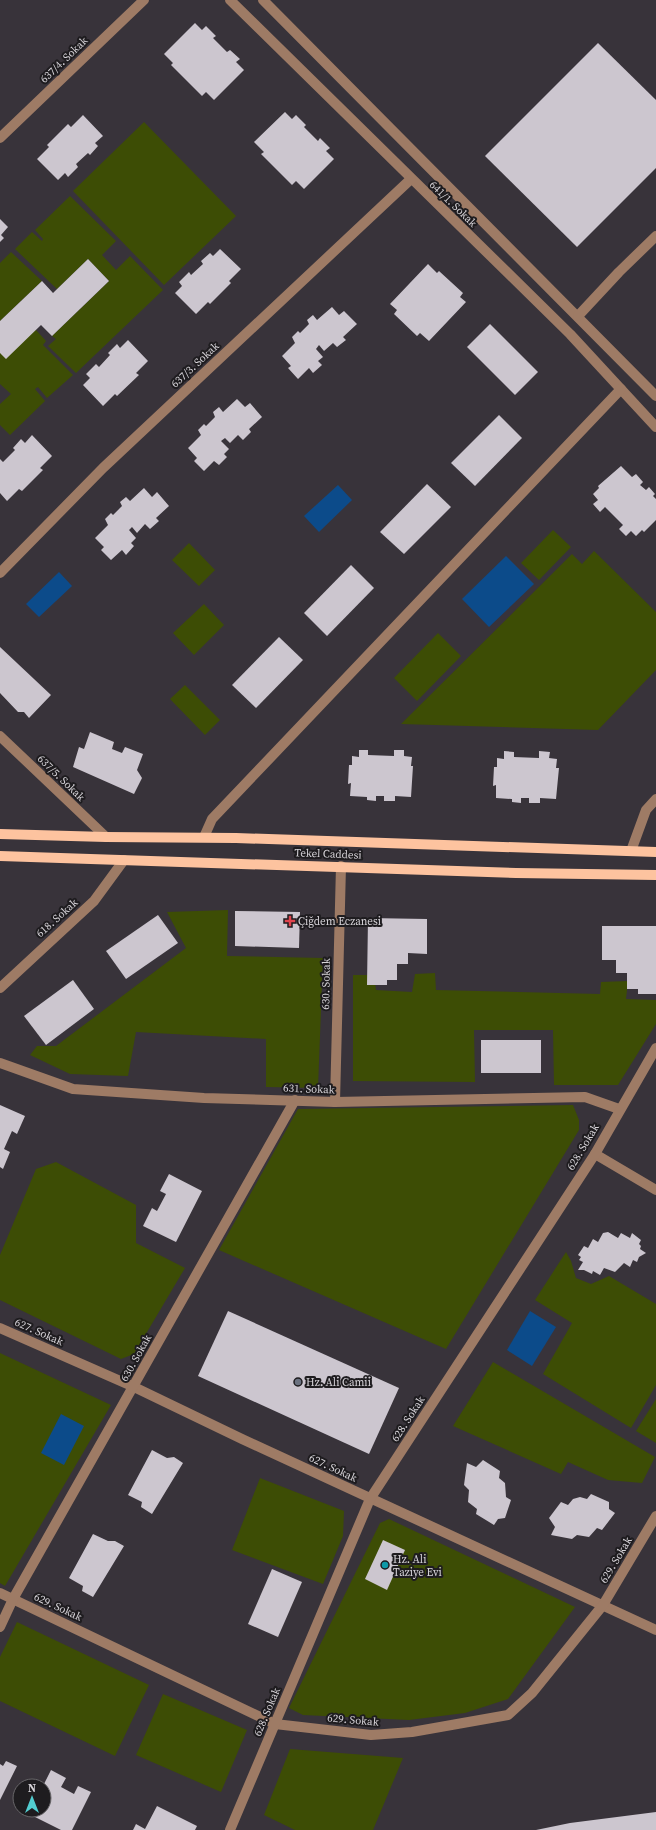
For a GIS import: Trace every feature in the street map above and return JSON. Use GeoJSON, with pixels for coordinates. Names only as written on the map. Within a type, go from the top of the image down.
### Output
{"type":"FeatureCollection","features":[{"type":"Feature","properties":{"kind":"main road"},"geometry":{"type":"LineString","coordinates":[[0,834],[106,837],[204,837],[656,852]]}},
{"type":"Feature","properties":{"kind":"main road","name":"Tekel Caddesi"},"geometry":{"type":"LineString","coordinates":[[0,856],[341,866],[516,874],[656,875]]}},
{"type":"Feature","properties":{"kind":"street","name":"637/4. Sokak"},"geometry":{"type":"LineString","coordinates":[[0,138],[144,0]]}},
{"type":"Feature","properties":{"kind":"street","name":"641/1. Sokak"},"geometry":{"type":"LineString","coordinates":[[230,0],[570,334],[656,427]]}},
{"type":"Feature","properties":{"kind":"street"},"geometry":{"type":"LineString","coordinates":[[263,0],[656,396]]}},
{"type":"Feature","properties":{"kind":"street","name":"637/3. Sokak"},"geometry":{"type":"LineString","coordinates":[[0,572],[103,468],[411,179]]}},
{"type":"Feature","properties":{"kind":"street"},"geometry":{"type":"LineString","coordinates":[[578,316],[619,272],[656,236]]}},
{"type":"Feature","properties":{"kind":"street"},"geometry":{"type":"LineString","coordinates":[[204,837],[212,819],[621,389]]}},
{"type":"Feature","properties":{"kind":"street","name":"637/5. Sokak"},"geometry":{"type":"LineString","coordinates":[[0,736],[106,837]]}},
{"type":"Feature","properties":{"kind":"street"},"geometry":{"type":"LineString","coordinates":[[631,851],[646,810],[656,799]]}},
{"type":"Feature","properties":{"kind":"street","name":"618. Sokak"},"geometry":{"type":"LineString","coordinates":[[0,988],[94,901],[124,860]]}},
{"type":"Feature","properties":{"kind":"street","name":"630. Sokak"},"geometry":{"type":"LineString","coordinates":[[335,1102],[341,866]]}},
{"type":"Feature","properties":{"kind":"street","name":"628. Sokak"},"geometry":{"type":"LineString","coordinates":[[230,1830],[370,1498],[595,1154],[619,1109],[656,1048]]}},
{"type":"Feature","properties":{"kind":"street","name":"631. Sokak"},"geometry":{"type":"LineString","coordinates":[[0,1063],[73,1089],[204,1098],[335,1102],[585,1097],[619,1109]]}},
{"type":"Feature","properties":{"kind":"street","name":"630. Sokak"},"geometry":{"type":"LineString","coordinates":[[0,1627],[13,1599],[295,1100]]}},
{"type":"Feature","properties":{"kind":"street"},"geometry":{"type":"LineString","coordinates":[[595,1154],[656,1190]]}},
{"type":"Feature","properties":{"kind":"street","name":"627. Sokak"},"geometry":{"type":"LineString","coordinates":[[0,1328],[134,1387],[656,1630]]}},
{"type":"Feature","properties":{"kind":"street","name":"629. Sokak"},"geometry":{"type":"LineString","coordinates":[[0,1593],[275,1724],[371,1735],[412,1732],[508,1715],[532,1693],[603,1605],[656,1516]]}},
{"type":"Feature","properties":{"kind":"green space"},"geometry":{"type":"Polygon","coordinates":[[[144,122],[236,216],[164,285],[73,191],[144,122]]]}},
{"type":"Feature","properties":{"kind":"green space"},"geometry":{"type":"Polygon","coordinates":[[[70,196],[116,241],[102,255],[116,270],[130,256],[163,290],[76,373],[48,346],[56,339],[52,336],[109,281],[88,259],[57,289],[15,249],[32,232],[42,241],[43,239],[35,230],[70,196]]]}},
{"type":"Feature","properties":{"kind":"green space"},"geometry":{"type":"Polygon","coordinates":[[[11,252],[42,281],[0,321],[0,263],[11,252]]]}},
{"type":"Feature","properties":{"kind":"green space"},"geometry":{"type":"Polygon","coordinates":[[[36,330],[46,341],[43,345],[73,375],[47,398],[38,387],[35,389],[45,401],[10,435],[0,425],[0,404],[11,394],[0,384],[0,353],[36,330]]]}},
{"type":"Feature","properties":{"kind":"green space"},"geometry":{"type":"Polygon","coordinates":[[[553,530],[571,547],[539,580],[521,563],[553,530]]]}},
{"type":"Feature","properties":{"kind":"green space"},"geometry":{"type":"Polygon","coordinates":[[[189,543],[215,570],[199,586],[172,560],[189,543]]]}},
{"type":"Feature","properties":{"kind":"green space"},"geometry":{"type":"Polygon","coordinates":[[[594,551],[656,612],[656,670],[598,730],[401,724],[572,554],[582,564],[594,551]]]}},
{"type":"Feature","properties":{"kind":"green space"},"geometry":{"type":"Polygon","coordinates":[[[204,604],[224,625],[194,655],[173,633],[204,604]]]}},
{"type":"Feature","properties":{"kind":"green space"},"geometry":{"type":"Polygon","coordinates":[[[438,633],[461,656],[417,701],[394,678],[438,633]]]}},
{"type":"Feature","properties":{"kind":"green space"},"geometry":{"type":"Polygon","coordinates":[[[185,685],[220,720],[205,735],[170,699],[185,685]]]}},
{"type":"Feature","properties":{"kind":"green space"},"geometry":{"type":"Polygon","coordinates":[[[228,910],[227,956],[323,958],[318,1088],[266,1087],[266,1039],[136,1032],[128,1076],[70,1074],[30,1055],[37,1046],[56,1046],[186,948],[167,912],[228,910]]]}},
{"type":"Feature","properties":{"kind":"green space"},"geometry":{"type":"Polygon","coordinates":[[[435,973],[436,990],[600,994],[601,982],[628,981],[626,999],[656,1000],[656,1024],[618,1085],[554,1085],[553,1030],[474,1030],[475,1082],[353,1081],[353,975],[374,975],[376,990],[412,992],[415,974],[435,973]]]}},
{"type":"Feature","properties":{"kind":"green space"},"geometry":{"type":"Polygon","coordinates":[[[573,1105],[579,1120],[579,1130],[446,1349],[219,1250],[298,1109],[573,1105]]]}},
{"type":"Feature","properties":{"kind":"green space"},"geometry":{"type":"Polygon","coordinates":[[[56,1162],[136,1205],[136,1243],[185,1268],[134,1354],[121,1359],[0,1300],[0,1255],[36,1169],[56,1162]]]}},
{"type":"Feature","properties":{"kind":"green space"},"geometry":{"type":"Polygon","coordinates":[[[566,1252],[571,1261],[576,1278],[591,1284],[609,1276],[656,1304],[656,1385],[631,1428],[543,1374],[572,1323],[535,1300],[566,1252]]]}},
{"type":"Feature","properties":{"kind":"green space"},"geometry":{"type":"Polygon","coordinates":[[[0,1353],[111,1405],[5,1586],[0,1583],[0,1353]]]}},
{"type":"Feature","properties":{"kind":"green space"},"geometry":{"type":"Polygon","coordinates":[[[493,1362],[655,1457],[642,1483],[608,1480],[568,1462],[561,1474],[453,1426],[493,1362]]]}},
{"type":"Feature","properties":{"kind":"green space"},"geometry":{"type":"Polygon","coordinates":[[[656,1399],[656,1443],[636,1431],[656,1399]]]}},
{"type":"Feature","properties":{"kind":"green space"},"geometry":{"type":"Polygon","coordinates":[[[260,1478],[344,1511],[343,1536],[323,1584],[232,1550],[260,1478]]]}},
{"type":"Feature","properties":{"kind":"green space"},"geometry":{"type":"Polygon","coordinates":[[[389,1519],[575,1607],[508,1699],[465,1713],[409,1720],[303,1715],[289,1708],[380,1523],[389,1519]]]}},
{"type":"Feature","properties":{"kind":"green space"},"geometry":{"type":"Polygon","coordinates":[[[17,1622],[149,1685],[115,1756],[0,1701],[0,1657],[17,1622]]]}},
{"type":"Feature","properties":{"kind":"green space"},"geometry":{"type":"Polygon","coordinates":[[[163,1694],[247,1730],[221,1792],[136,1755],[163,1694]]]}},
{"type":"Feature","properties":{"kind":"green space"},"geometry":{"type":"Polygon","coordinates":[[[290,1749],[403,1758],[373,1830],[295,1830],[264,1815],[290,1749]]]}},
{"type":"Feature","properties":{"kind":"water"},"geometry":{"type":"Polygon","coordinates":[[[338,485],[352,500],[319,532],[304,516],[338,485]]]}},
{"type":"Feature","properties":{"kind":"water"},"geometry":{"type":"Polygon","coordinates":[[[506,556],[534,584],[489,627],[462,599],[506,556]]]}},
{"type":"Feature","properties":{"kind":"water"},"geometry":{"type":"Polygon","coordinates":[[[59,572],[72,586],[39,617],[26,604],[59,572]]]}},
{"type":"Feature","properties":{"kind":"water"},"geometry":{"type":"Polygon","coordinates":[[[530,1311],[556,1327],[532,1366],[507,1350],[530,1311]]]}},
{"type":"Feature","properties":{"kind":"water"},"geometry":{"type":"Polygon","coordinates":[[[61,1414],[84,1426],[64,1465],[41,1453],[61,1414]]]}},
{"type":"Feature","properties":{"kind":"building"},"geometry":{"type":"Polygon","coordinates":[[[195,23],[202,30],[206,26],[216,36],[213,38],[227,52],[230,50],[240,59],[236,62],[244,70],[214,100],[206,92],[202,96],[171,65],[173,63],[164,54],[195,23]]]}},
{"type":"Feature","properties":{"kind":"building"},"geometry":{"type":"Polygon","coordinates":[[[598,43],[656,100],[656,168],[577,247],[485,156],[598,43]]]}},
{"type":"Feature","properties":{"kind":"building"},"geometry":{"type":"Polygon","coordinates":[[[285,112],[292,119],[296,115],[306,125],[304,127],[318,141],[320,138],[330,148],[326,151],[334,159],[304,189],[296,181],[292,185],[261,154],[264,152],[254,142],[285,112]]]}},
{"type":"Feature","properties":{"kind":"building"},"geometry":{"type":"Polygon","coordinates":[[[83,115],[103,136],[95,143],[98,146],[90,155],[88,153],[76,164],[78,167],[68,177],[65,173],[58,180],[37,159],[49,147],[47,145],[68,124],[71,127],[83,115]]]}},
{"type":"Feature","properties":{"kind":"building"},"geometry":{"type":"Polygon","coordinates":[[[0,219],[8,227],[1,235],[4,238],[0,242],[0,219]]]}},
{"type":"Feature","properties":{"kind":"building"},"geometry":{"type":"Polygon","coordinates":[[[220,249],[241,269],[229,281],[231,283],[210,304],[208,302],[196,314],[175,293],[182,286],[179,282],[189,272],[191,275],[203,264],[201,261],[210,253],[213,256],[220,249]]]}},
{"type":"Feature","properties":{"kind":"building"},"geometry":{"type":"Polygon","coordinates":[[[88,259],[109,281],[52,336],[41,325],[6,359],[0,353],[0,321],[42,281],[53,293],[88,259]]]}},
{"type":"Feature","properties":{"kind":"building"},"geometry":{"type":"Polygon","coordinates":[[[428,264],[437,273],[439,271],[463,293],[460,297],[466,302],[429,341],[420,333],[417,336],[394,314],[397,310],[390,304],[428,264]]]}},
{"type":"Feature","properties":{"kind":"building"},"geometry":{"type":"Polygon","coordinates":[[[332,307],[339,315],[344,311],[357,324],[343,337],[346,340],[337,347],[333,343],[324,351],[319,345],[316,349],[323,357],[318,361],[322,365],[313,373],[309,368],[298,379],[288,368],[291,366],[282,356],[295,343],[292,337],[298,331],[300,333],[309,324],[307,320],[313,315],[317,320],[332,307]]]}},
{"type":"Feature","properties":{"kind":"building"},"geometry":{"type":"Polygon","coordinates":[[[490,324],[538,372],[515,395],[467,347],[490,324]]]}},
{"type":"Feature","properties":{"kind":"building"},"geometry":{"type":"Polygon","coordinates":[[[128,340],[148,361],[136,373],[139,375],[117,396],[115,394],[103,406],[83,385],[90,378],[86,374],[96,364],[99,367],[110,355],[108,353],[117,344],[120,348],[128,340]]]}},
{"type":"Feature","properties":{"kind":"building"},"geometry":{"type":"Polygon","coordinates":[[[237,399],[245,407],[250,403],[262,417],[249,429],[251,432],[243,440],[238,435],[230,443],[225,438],[221,441],[229,449],[224,454],[227,457],[219,465],[214,461],[204,471],[194,461],[197,458],[188,448],[201,435],[198,430],[204,424],[206,426],[215,417],[213,412],[219,407],[223,412],[237,399]]]}},
{"type":"Feature","properties":{"kind":"building"},"geometry":{"type":"Polygon","coordinates":[[[499,415],[522,438],[475,486],[451,463],[499,415]]]}},
{"type":"Feature","properties":{"kind":"building"},"geometry":{"type":"Polygon","coordinates":[[[32,435],[52,456],[40,468],[43,470],[22,491],[19,489],[7,501],[0,493],[0,459],[3,462],[15,450],[13,448],[21,439],[25,443],[32,435]]]}},
{"type":"Feature","properties":{"kind":"building"},"geometry":{"type":"Polygon","coordinates":[[[621,466],[632,477],[636,474],[643,482],[640,485],[646,490],[649,487],[655,494],[653,496],[656,499],[656,520],[644,532],[642,530],[636,536],[631,531],[626,536],[619,529],[623,525],[605,507],[600,512],[593,504],[598,500],[593,494],[599,488],[598,486],[621,466]]]}},
{"type":"Feature","properties":{"kind":"building"},"geometry":{"type":"Polygon","coordinates":[[[427,484],[451,507],[404,554],[380,532],[427,484]]]}},
{"type":"Feature","properties":{"kind":"building"},"geometry":{"type":"Polygon","coordinates":[[[144,488],[152,497],[157,492],[169,506],[156,518],[159,521],[150,529],[145,524],[137,533],[132,527],[129,530],[136,538],[131,543],[134,546],[126,555],[122,550],[111,560],[101,550],[104,547],[95,538],[108,525],[105,519],[111,513],[113,515],[122,506],[120,502],[126,497],[130,501],[144,488]]]}},
{"type":"Feature","properties":{"kind":"building"},"geometry":{"type":"Polygon","coordinates":[[[351,565],[374,588],[327,636],[304,613],[351,565]]]}},
{"type":"Feature","properties":{"kind":"building"},"geometry":{"type":"Polygon","coordinates":[[[279,637],[303,660],[256,708],[232,685],[279,637]]]}},
{"type":"Feature","properties":{"kind":"building"},"geometry":{"type":"Polygon","coordinates":[[[0,647],[51,695],[29,718],[24,712],[18,712],[0,693],[0,647]]]}},
{"type":"Feature","properties":{"kind":"building"},"geometry":{"type":"Polygon","coordinates":[[[90,732],[114,742],[112,749],[122,753],[125,747],[143,754],[137,770],[142,778],[134,794],[73,767],[79,747],[84,749],[90,732]]]}},
{"type":"Feature","properties":{"kind":"building"},"geometry":{"type":"Polygon","coordinates":[[[359,750],[368,750],[368,755],[394,756],[394,750],[404,750],[404,756],[412,757],[411,766],[413,766],[411,797],[395,796],[395,801],[384,801],[384,796],[376,796],[376,801],[367,800],[367,797],[350,796],[351,783],[348,784],[349,765],[352,765],[352,756],[359,757],[359,750]]]}},
{"type":"Feature","properties":{"kind":"building"},"geometry":{"type":"Polygon","coordinates":[[[504,751],[514,752],[514,757],[539,758],[539,751],[550,752],[549,758],[557,759],[556,768],[559,768],[556,799],[540,798],[540,803],[529,803],[529,798],[521,798],[521,803],[512,802],[512,799],[496,798],[496,785],[493,786],[494,767],[497,767],[497,758],[504,759],[504,751]]]}},
{"type":"Feature","properties":{"kind":"building"},"geometry":{"type":"Polygon","coordinates":[[[235,911],[300,912],[299,948],[235,946],[235,911]]]}},
{"type":"Feature","properties":{"kind":"building"},"geometry":{"type":"Polygon","coordinates":[[[158,915],[178,943],[126,979],[106,951],[158,915]]]}},
{"type":"Feature","properties":{"kind":"building"},"geometry":{"type":"Polygon","coordinates":[[[368,918],[427,919],[427,954],[408,953],[408,964],[397,964],[397,980],[387,980],[387,985],[367,985],[368,918]]]}},
{"type":"Feature","properties":{"kind":"building"},"geometry":{"type":"Polygon","coordinates":[[[602,926],[656,926],[656,994],[638,994],[638,989],[627,989],[627,973],[616,973],[616,960],[602,960],[602,926]]]}},
{"type":"Feature","properties":{"kind":"building"},"geometry":{"type":"Polygon","coordinates":[[[73,980],[94,1009],[46,1045],[24,1016],[73,980]]]}},
{"type":"Feature","properties":{"kind":"building"},"geometry":{"type":"Polygon","coordinates":[[[481,1040],[541,1040],[541,1073],[481,1073],[481,1040]]]}},
{"type":"Feature","properties":{"kind":"building"},"geometry":{"type":"Polygon","coordinates":[[[0,1105],[25,1116],[17,1134],[12,1131],[4,1149],[10,1152],[3,1169],[0,1167],[0,1105]]]}},
{"type":"Feature","properties":{"kind":"building"},"geometry":{"type":"Polygon","coordinates":[[[169,1174],[202,1191],[176,1242],[143,1226],[152,1208],[157,1211],[166,1194],[160,1191],[169,1174]]]}},
{"type":"Feature","properties":{"kind":"building"},"geometry":{"type":"Polygon","coordinates":[[[608,1232],[618,1238],[621,1233],[630,1238],[632,1233],[641,1240],[639,1244],[641,1246],[640,1249],[646,1253],[639,1257],[637,1262],[633,1260],[630,1267],[624,1263],[615,1272],[604,1268],[600,1275],[593,1271],[592,1274],[584,1270],[578,1270],[583,1262],[579,1260],[581,1257],[578,1255],[584,1246],[588,1248],[593,1239],[598,1242],[603,1233],[608,1232]]]}},
{"type":"Feature","properties":{"kind":"building","name":"Hz. Ali Camii"},"geometry":{"type":"Polygon","coordinates":[[[228,1311],[399,1388],[369,1454],[198,1376],[228,1311]]]}},
{"type":"Feature","properties":{"kind":"building"},"geometry":{"type":"Polygon","coordinates":[[[152,1450],[167,1458],[174,1457],[183,1463],[152,1514],[141,1507],[142,1502],[128,1495],[152,1450]]]}},
{"type":"Feature","properties":{"kind":"building"},"geometry":{"type":"Polygon","coordinates":[[[483,1460],[500,1471],[499,1478],[505,1483],[506,1497],[511,1500],[505,1518],[498,1519],[494,1525],[476,1514],[477,1509],[468,1502],[469,1490],[464,1485],[467,1463],[476,1467],[483,1460]]]}},
{"type":"Feature","properties":{"kind":"building"},"geometry":{"type":"Polygon","coordinates":[[[591,1494],[609,1502],[609,1509],[615,1513],[602,1530],[597,1528],[589,1537],[577,1535],[572,1539],[551,1535],[555,1527],[549,1518],[561,1502],[568,1505],[573,1499],[580,1497],[587,1499],[591,1494]]]}},
{"type":"Feature","properties":{"kind":"building"},"geometry":{"type":"Polygon","coordinates":[[[93,1534],[108,1541],[115,1541],[124,1546],[93,1597],[82,1591],[83,1586],[69,1578],[93,1534]]]}},
{"type":"Feature","properties":{"kind":"building","name":"Hz. Ali Taziye Evi"},"geometry":{"type":"Polygon","coordinates":[[[383,1540],[405,1550],[387,1590],[365,1579],[383,1540]]]}},
{"type":"Feature","properties":{"kind":"building"},"geometry":{"type":"Polygon","coordinates":[[[272,1569],[302,1582],[278,1637],[248,1624],[272,1569]]]}},
{"type":"Feature","properties":{"kind":"building"},"geometry":{"type":"Polygon","coordinates":[[[6,1761],[17,1766],[0,1800],[0,1764],[3,1766],[6,1761]]]}},
{"type":"Feature","properties":{"kind":"building"},"geometry":{"type":"Polygon","coordinates":[[[51,1770],[66,1778],[61,1787],[74,1794],[78,1786],[91,1792],[72,1830],[61,1830],[37,1818],[52,1818],[52,1778],[47,1778],[51,1770]]]}},
{"type":"Feature","properties":{"kind":"building"},"geometry":{"type":"Polygon","coordinates":[[[157,1806],[197,1826],[195,1830],[133,1830],[136,1824],[145,1829],[157,1806]]]}},
{"type":"Feature","properties":{"kind":"building"},"geometry":{"type":"Polygon","coordinates":[[[656,1812],[656,1830],[536,1830],[570,1823],[656,1812]]]}},
{"type":"Feature","properties":{"kind":"place","name":"Çiğdem Eczanesi"},"geometry":{"type":"Point","coordinates":[290,921]}},
{"type":"Feature","properties":{"kind":"place","name":"Hz. Ali Camii"},"geometry":{"type":"Point","coordinates":[298,1382]}},
{"type":"Feature","properties":{"kind":"place","name":"Hz. Ali Taziye Evi"},"geometry":{"type":"Point","coordinates":[385,1565]}}]}
